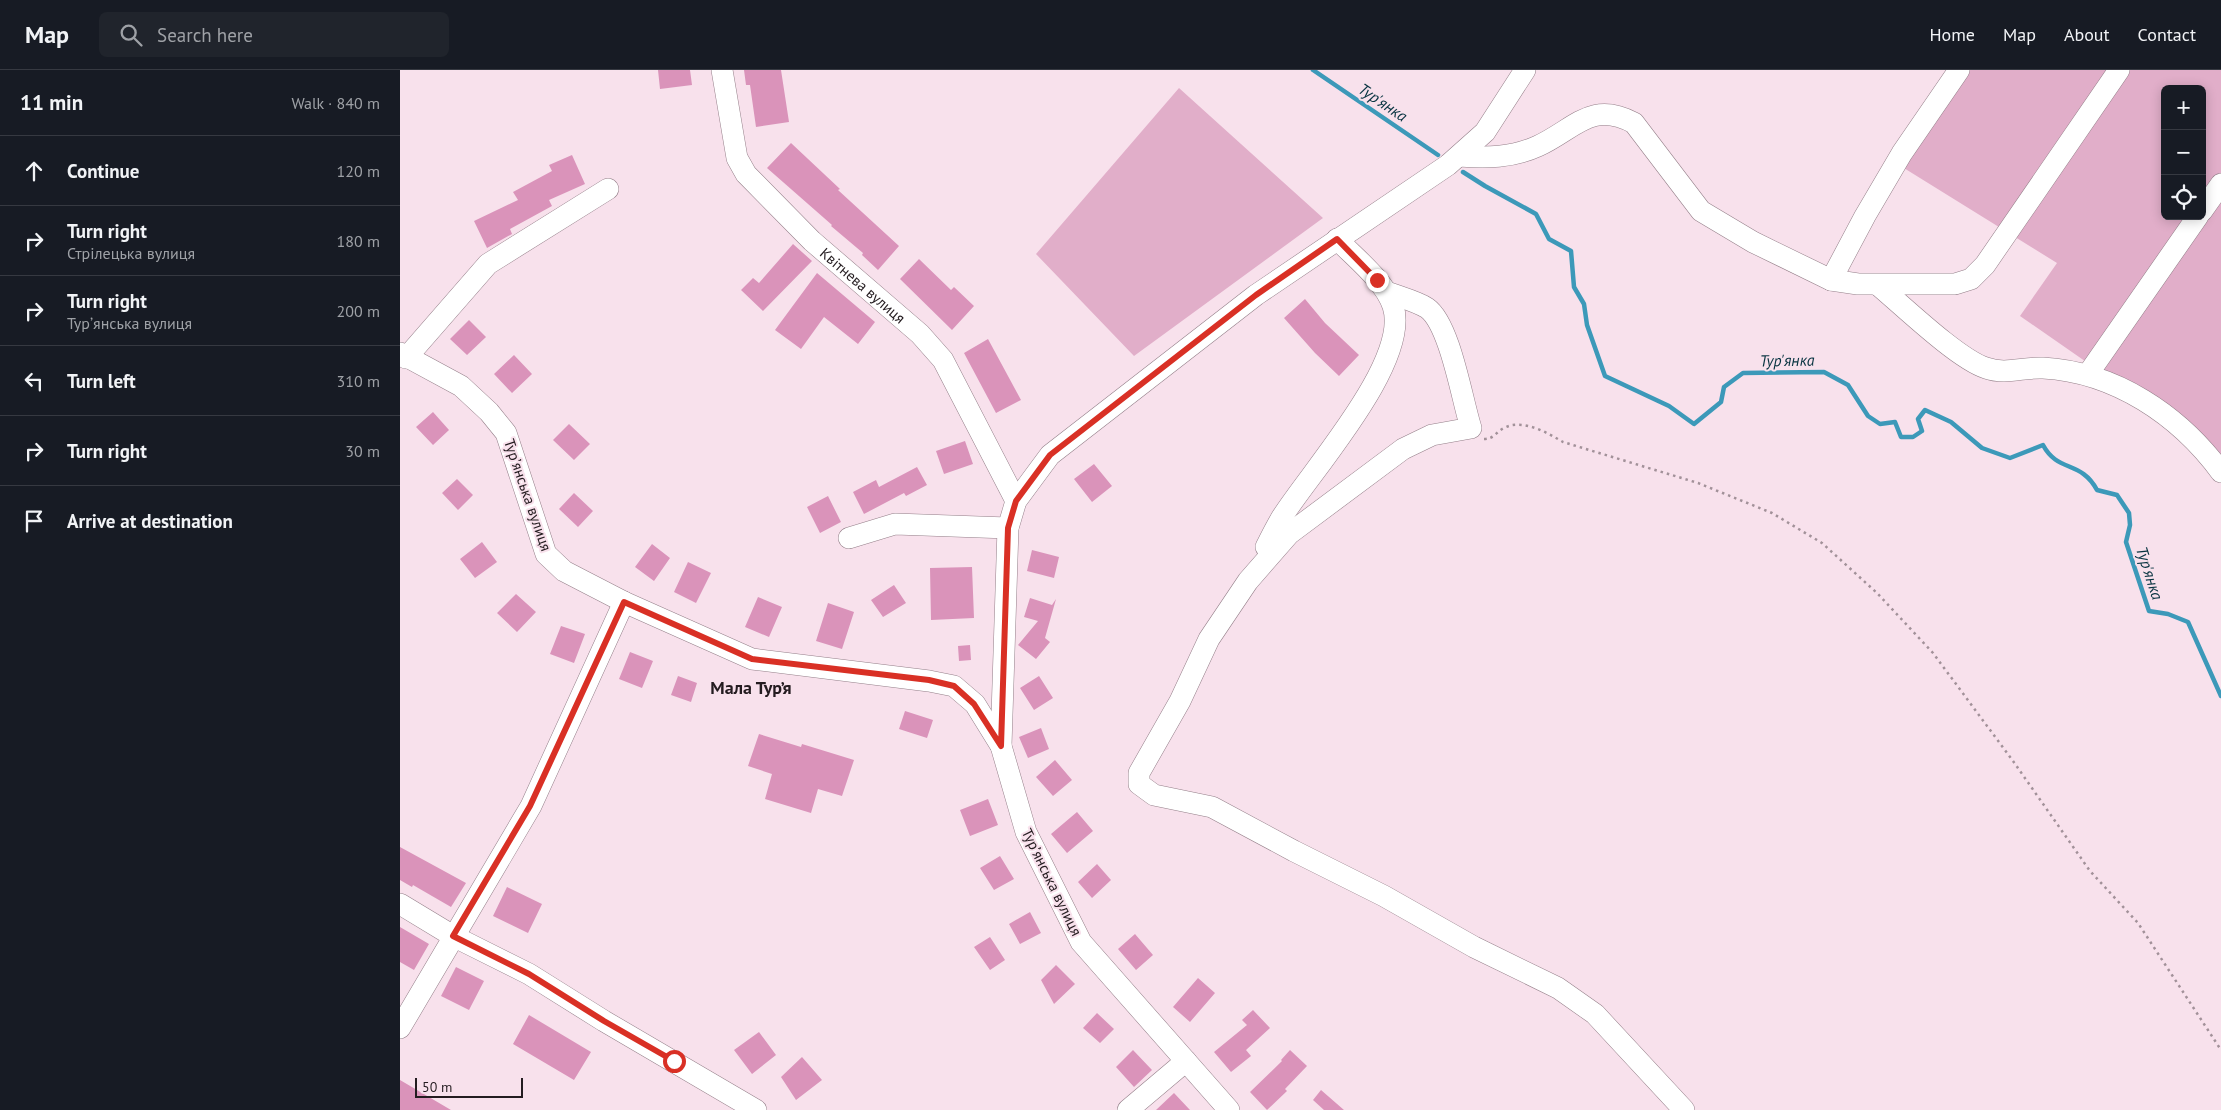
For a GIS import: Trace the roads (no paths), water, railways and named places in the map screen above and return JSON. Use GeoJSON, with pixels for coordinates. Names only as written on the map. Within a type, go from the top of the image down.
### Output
{"type":"FeatureCollection","features":[{"type":"Feature","properties":{"kind":"street","name":"Квітнева вулиця"},"geometry":{"type":"LineString","coordinates":[[722,70],[737,158],[746,174],[812,240],[920,334],[943,360],[1016,501]]}},
{"type":"Feature","properties":{"kind":"street"},"geometry":{"type":"LineString","coordinates":[[1001,746],[1008,528],[1016,501],[1050,455],[1256,295],[1448,165],[1485,132],[1525,70]]}},
{"type":"Feature","properties":{"kind":"street"},"geometry":{"type":"LineString","coordinates":[[1831,280],[1902,153],[1960,70]]}},
{"type":"Feature","properties":{"kind":"street"},"geometry":{"type":"LineString","coordinates":[[1459,156],[1489,159],[1510,154],[1536,147],[1593,114],[1619,115],[1634,123],[1701,210],[1753,242],[1831,280],[1878,284],[1955,284],[1971,279],[1985,265],[2119,70]]}},
{"type":"Feature","properties":{"kind":"street"},"geometry":{"type":"LineString","coordinates":[[2206,205],[2221,184]]}},
{"type":"Feature","properties":{"kind":"street"},"geometry":{"type":"LineString","coordinates":[[403,356],[488,264],[608,189]]}},
{"type":"Feature","properties":{"kind":"street"},"geometry":{"type":"LineString","coordinates":[[2088,374],[2195,220]]}},
{"type":"Feature","properties":{"kind":"street"},"geometry":{"type":"LineString","coordinates":[[1337,239],[1387,292],[1393,306],[1395,332],[1393,342],[1355,417],[1282,517],[1248,581],[1209,639],[1180,700],[1139,773],[1139,784],[1154,795],[1212,807],[1384,896],[1474,947],[1558,988],[1596,1014],[1684,1110]]}},
{"type":"Feature","properties":{"kind":"street"},"geometry":{"type":"LineString","coordinates":[[1878,284],[1960,354],[1985,368],[2004,372],[2042,368],[2088,374],[2131,393],[2183,428],[2218,460]]}},
{"type":"Feature","properties":{"kind":"street"},"geometry":{"type":"LineString","coordinates":[[1248,581],[1289,534],[1403,449],[1432,435],[1471,428],[1450,350],[1441,326],[1427,308],[1387,292]]}},
{"type":"Feature","properties":{"kind":"street","name":"Турʼянська вулиця"},"geometry":{"type":"LineString","coordinates":[[403,356],[461,386],[489,412],[506,433],[546,554],[564,571],[624,602],[752,659],[929,680],[954,686],[974,704],[1001,746],[1026,832],[1081,942],[1229,1110]]}},
{"type":"Feature","properties":{"kind":"street"},"geometry":{"type":"LineString","coordinates":[[849,538],[895,524],[1008,528]]}},
{"type":"Feature","properties":{"kind":"street"},"geometry":{"type":"LineString","coordinates":[[400,1028],[530,806],[624,602]]}},
{"type":"Feature","properties":{"kind":"street"},"geometry":{"type":"LineString","coordinates":[[400,904],[453,936],[529,974],[604,1021],[756,1110]]}},
{"type":"Feature","properties":{"kind":"street"},"geometry":{"type":"LineString","coordinates":[[1128,1110],[1186,1061]]}},
{"type":"Feature","properties":{"kind":"waterway","name":"Тур'янка"},"geometry":{"type":"LineString","coordinates":[[1313,70],[1438,155]]}},
{"type":"Feature","properties":{"kind":"waterway","name":"Тур'янка"},"geometry":{"type":"LineString","coordinates":[[1463,172],[1536,214],[1549,239],[1571,251],[1574,287],[1584,304],[1587,325],[1605,376],[1669,406],[1694,424],[1721,402],[1724,387],[1743,373],[1824,372],[1848,385],[1868,416],[1880,424],[1895,422],[1901,437],[1913,437],[1922,431],[1918,419],[1925,410],[1951,422],[1982,448],[2010,458],[2043,445],[2056,460],[2084,474],[2097,490],[2117,495],[2129,513],[2130,525],[2126,542],[2149,611],[2168,614],[2188,622],[2221,696]]}},
{"type":"Feature","properties":{"kind":"district","name":"Мала Тур’я"},"geometry":{"type":"Point","coordinates":[751,687]}}]}
